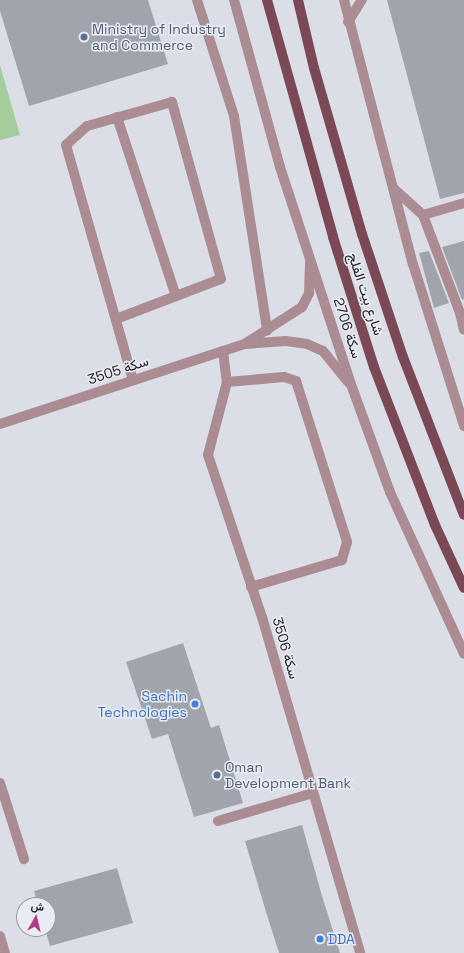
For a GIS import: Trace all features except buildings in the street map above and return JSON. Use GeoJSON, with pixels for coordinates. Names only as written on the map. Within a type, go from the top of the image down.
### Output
{"type":"FeatureCollection","features":[{"type":"Feature","properties":{"kind":"main road","name":"شارع بيت الفلج"},"geometry":{"type":"LineString","coordinates":[[267,0],[333,237],[374,367],[435,525],[464,588]]}},
{"type":"Feature","properties":{"kind":"main road","name":"شارع بيت الفلج"},"geometry":{"type":"LineString","coordinates":[[298,0],[314,68],[362,234],[403,357],[464,515]]}},
{"type":"Feature","properties":{"kind":"street"},"geometry":{"type":"LineString","coordinates":[[197,0],[234,116],[267,330]]}},
{"type":"Feature","properties":{"kind":"street","name":"سكة 2706"},"geometry":{"type":"LineString","coordinates":[[234,0],[280,167],[310,254],[352,387],[390,492],[464,654]]}},
{"type":"Feature","properties":{"kind":"street"},"geometry":{"type":"LineString","coordinates":[[344,0],[348,22],[413,264],[464,426]]}},
{"type":"Feature","properties":{"kind":"street"},"geometry":{"type":"LineString","coordinates":[[348,22],[362,0]]}},
{"type":"Feature","properties":{"kind":"street"},"geometry":{"type":"LineString","coordinates":[[116,319],[221,279],[172,102],[87,126],[66,145],[133,380]]}},
{"type":"Feature","properties":{"kind":"street"},"geometry":{"type":"LineString","coordinates":[[117,117],[176,296]]}},
{"type":"Feature","properties":{"kind":"street"},"geometry":{"type":"LineString","coordinates":[[393,187],[423,215],[460,313],[464,330]]}},
{"type":"Feature","properties":{"kind":"street"},"geometry":{"type":"LineString","coordinates":[[423,215],[464,203]]}},
{"type":"Feature","properties":{"kind":"street","name":"سكة 3505"},"geometry":{"type":"LineString","coordinates":[[245,344],[302,307],[309,293],[310,254]]}},
{"type":"Feature","properties":{"kind":"street","name":"سكة 3505"},"geometry":{"type":"LineString","coordinates":[[0,424],[245,344],[286,340],[308,344],[323,351],[352,387]]}},
{"type":"Feature","properties":{"kind":"street","name":"سكة 3506"},"geometry":{"type":"LineString","coordinates":[[223,351],[226,382],[208,455],[251,587],[360,953]]}},
{"type":"Feature","properties":{"kind":"street"},"geometry":{"type":"LineString","coordinates":[[226,382],[284,377],[296,381],[347,542],[342,560],[251,587]]}},
{"type":"Feature","properties":{"kind":"street"},"geometry":{"type":"LineString","coordinates":[[0,783],[24,859]]}},
{"type":"Feature","properties":{"kind":"street"},"geometry":{"type":"LineString","coordinates":[[218,821],[313,793]]}},
{"type":"Feature","properties":{"kind":"street"},"geometry":{"type":"LineString","coordinates":[[0,936],[5,953]]}},
{"type":"Feature","properties":{"kind":"green space"},"geometry":{"type":"Polygon","coordinates":[[[0,65],[20,135],[0,140],[0,65]]]}},
{"type":"Feature","properties":{"kind":"place","name":"Ministry of Industry and Commerce"},"geometry":{"type":"Point","coordinates":[84,37]}},
{"type":"Feature","properties":{"kind":"place","name":"Sachin Technologies"},"geometry":{"type":"Point","coordinates":[195,704]}},
{"type":"Feature","properties":{"kind":"place","name":"Oman Development Bank"},"geometry":{"type":"Point","coordinates":[217,775]}},
{"type":"Feature","properties":{"kind":"place","name":"DDA"},"geometry":{"type":"Point","coordinates":[320,939]}}]}
